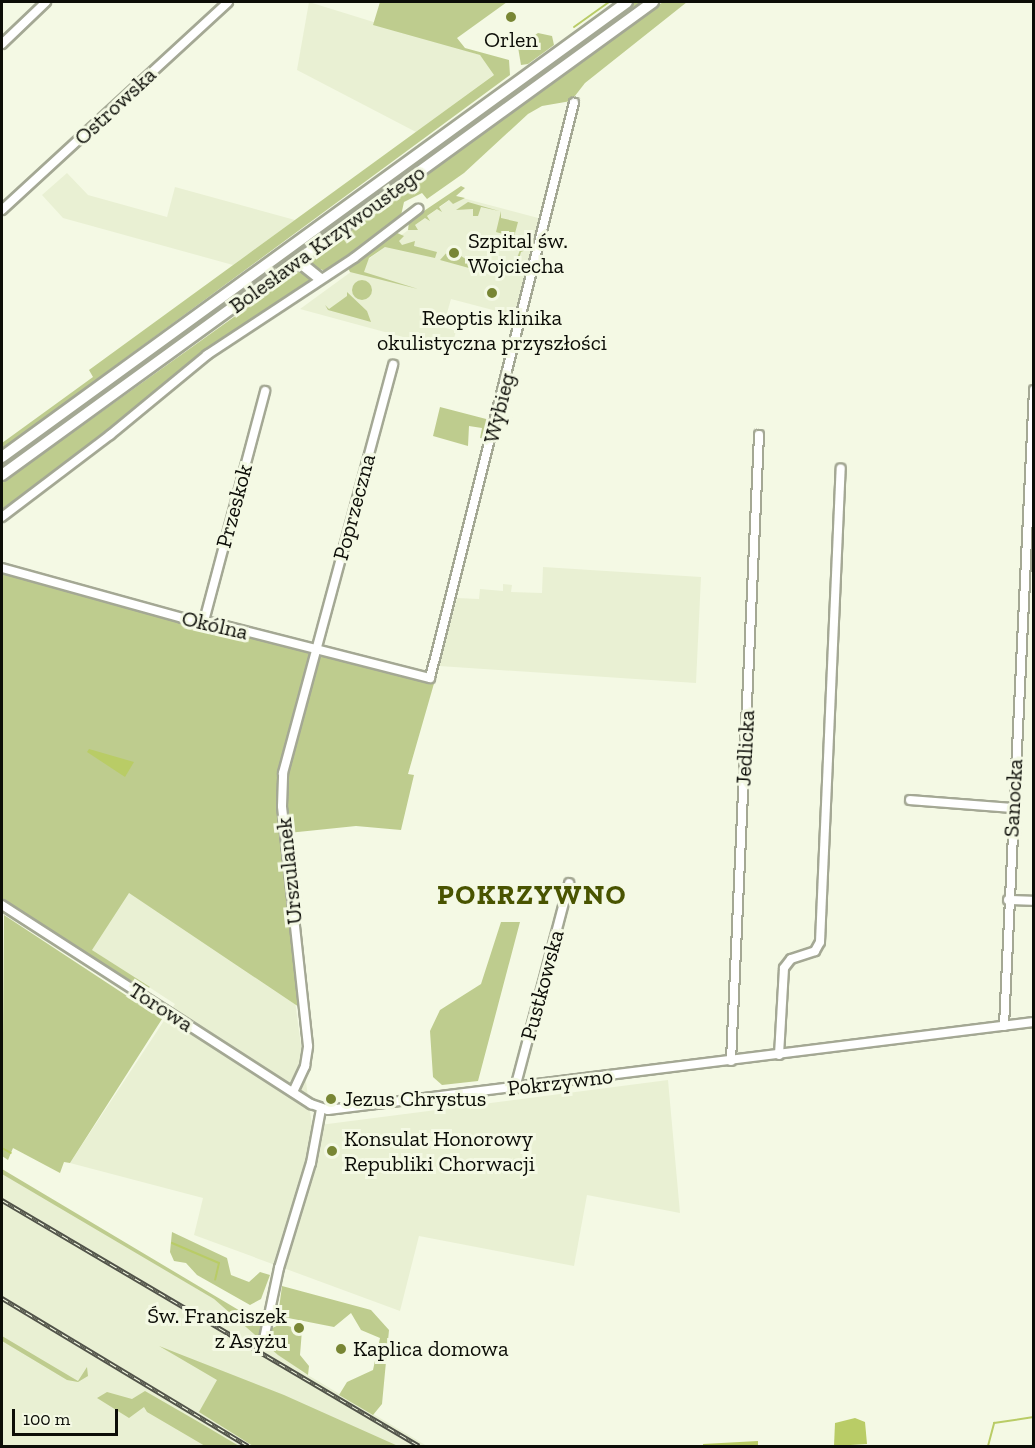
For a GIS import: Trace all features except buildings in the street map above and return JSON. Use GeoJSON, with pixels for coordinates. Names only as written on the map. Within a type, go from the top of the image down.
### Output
{"type":"FeatureCollection","features":[{"type":"Feature","properties":{"kind":"main road","name":"Bolesława Krzywoustego"},"geometry":{"type":"LineString","coordinates":[[2,457],[627,2]]}},
{"type":"Feature","properties":{"kind":"main road","name":"Bolesława Krzywoustego"},"geometry":{"type":"LineString","coordinates":[[2,476],[652,2]]}},
{"type":"Feature","properties":{"kind":"main road"},"geometry":{"type":"LineString","coordinates":[[291,265],[303,265],[319,278]]}},
{"type":"Feature","properties":{"kind":"street"},"geometry":{"type":"LineString","coordinates":[[2,44],[46,2]]}},
{"type":"Feature","properties":{"kind":"street","name":"Ostrowska"},"geometry":{"type":"LineString","coordinates":[[2,210],[228,2]]}},
{"type":"Feature","properties":{"kind":"street","name":"Wybieg"},"geometry":{"type":"LineString","coordinates":[[430,678],[574,103]]}},
{"type":"Feature","properties":{"kind":"street","name":"Bolesława Krzywoustego"},"geometry":{"type":"LineString","coordinates":[[2,517],[110,435],[207,355],[319,278],[354,258],[418,208]]}},
{"type":"Feature","properties":{"kind":"street","name":"Poprzeczna"},"geometry":{"type":"LineString","coordinates":[[315,650],[393,364]]}},
{"type":"Feature","properties":{"kind":"street","name":"Przeskok"},"geometry":{"type":"LineString","coordinates":[[204,621],[265,391]]}},
{"type":"Feature","properties":{"kind":"street","name":"Sanocka"},"geometry":{"type":"LineString","coordinates":[[1004,1026],[1012,808],[1033,392]]}},
{"type":"Feature","properties":{"kind":"street","name":"Jedlicka"},"geometry":{"type":"LineString","coordinates":[[731,1061],[759,435]]}},
{"type":"Feature","properties":{"kind":"street"},"geometry":{"type":"LineString","coordinates":[[779,1055],[784,968],[791,959],[815,951],[820,942],[841,468]]}},
{"type":"Feature","properties":{"kind":"street","name":"Okólna"},"geometry":{"type":"LineString","coordinates":[[2,568],[430,678]]}},
{"type":"Feature","properties":{"kind":"street","name":"Urszulanek"},"geometry":{"type":"LineString","coordinates":[[293,1092],[304,1066],[308,1046],[282,789],[287,755],[315,650]]}},
{"type":"Feature","properties":{"kind":"street"},"geometry":{"type":"LineString","coordinates":[[910,800],[1012,808]]}},
{"type":"Feature","properties":{"kind":"street","name":"Pustkowska"},"geometry":{"type":"LineString","coordinates":[[515,1088],[569,883]]}},
{"type":"Feature","properties":{"kind":"street"},"geometry":{"type":"LineString","coordinates":[[1008,900],[1034,901]]}},
{"type":"Feature","properties":{"kind":"street","name":"Torowa"},"geometry":{"type":"LineString","coordinates":[[2,905],[321,1109]]}},
{"type":"Feature","properties":{"kind":"street","name":"Pokrzywno"},"geometry":{"type":"LineString","coordinates":[[321,1109],[515,1088],[1034,1022]]}},
{"type":"Feature","properties":{"kind":"street"},"geometry":{"type":"LineString","coordinates":[[264,1339],[279,1268],[311,1163],[321,1109]]}},
{"type":"Feature","properties":{"kind":"shaded area"},"geometry":{"type":"Polygon","coordinates":[[[309,2],[480,55],[495,74],[416,132],[297,70],[309,2]]]}},
{"type":"Feature","properties":{"kind":"shaded area"},"geometry":{"type":"Polygon","coordinates":[[[380,2],[507,2],[457,38],[465,48],[509,60],[510,75],[2,449],[2,443],[93,377],[89,370],[494,75],[480,55],[373,25],[380,2]]]}},
{"type":"Feature","properties":{"kind":"shaded area"},"geometry":{"type":"Polygon","coordinates":[[[634,2],[646,2],[2,470],[2,462],[634,2]]]}},
{"type":"Feature","properties":{"kind":"shaded area"},"geometry":{"type":"Polygon","coordinates":[[[663,2],[687,2],[585,83],[571,101],[542,106],[528,114],[464,173],[427,199],[422,193],[404,202],[400,220],[341,263],[325,271],[303,262],[663,2]]]}},
{"type":"Feature","properties":{"kind":"shaded area"},"geometry":{"type":"Polygon","coordinates":[[[538,33],[552,36],[554,45],[528,64],[521,65],[518,47],[538,33]]]}},
{"type":"Feature","properties":{"kind":"shaded area"},"geometry":{"type":"Polygon","coordinates":[[[67,173],[88,195],[167,217],[175,187],[295,220],[233,265],[63,218],[42,195],[67,173]]]}},
{"type":"Feature","properties":{"kind":"shaded area"},"geometry":{"type":"Polygon","coordinates":[[[461,186],[465,188],[456,196],[465,198],[453,204],[449,200],[439,207],[442,212],[437,209],[427,216],[430,221],[425,218],[415,225],[418,230],[408,230],[409,221],[461,186]]]}},
{"type":"Feature","properties":{"kind":"shaded area","name":"Szpital św. Wojciecha"},"geometry":{"type":"Polygon","coordinates":[[[455,196],[542,219],[516,316],[451,299],[443,327],[456,331],[451,350],[300,309],[455,196]]]}},
{"type":"Feature","properties":{"kind":"shaded area"},"geometry":{"type":"Polygon","coordinates":[[[468,202],[499,211],[481,207],[478,216],[473,216],[473,209],[456,210],[468,202]]]}},
{"type":"Feature","properties":{"kind":"shaded area"},"geometry":{"type":"Polygon","coordinates":[[[501,211],[501,218],[518,222],[514,237],[496,232],[501,211]]]}},
{"type":"Feature","properties":{"kind":"shaded area"},"geometry":{"type":"Polygon","coordinates":[[[395,232],[404,236],[399,241],[402,245],[415,241],[414,246],[437,252],[435,258],[385,247],[369,258],[364,272],[418,289],[350,272],[348,268],[395,232]]]}},
{"type":"Feature","properties":{"kind":"shaded area"},"geometry":{"type":"Polygon","coordinates":[[[514,241],[524,244],[526,250],[521,252],[517,266],[521,268],[511,274],[520,250],[513,246],[510,249],[514,241]]]}},
{"type":"Feature","properties":{"kind":"shaded area"},"geometry":{"type":"Polygon","coordinates":[[[449,250],[449,256],[458,260],[461,256],[487,273],[440,260],[449,250]]]}},
{"type":"Feature","properties":{"kind":"shaded area"},"geometry":{"type":"Polygon","coordinates":[[[301,269],[311,275],[308,283],[216,344],[115,427],[2,512],[2,483],[301,269]]]}},
{"type":"Feature","properties":{"kind":"shaded area"},"geometry":{"type":"Polygon","coordinates":[[[362,280],[369,283],[372,290],[369,297],[362,300],[355,297],[352,290],[355,283],[362,280]]]}},
{"type":"Feature","properties":{"kind":"shaded area"},"geometry":{"type":"Polygon","coordinates":[[[347,292],[367,311],[371,322],[328,310],[325,305],[329,309],[347,296],[347,292]]]}},
{"type":"Feature","properties":{"kind":"shaded area"},"geometry":{"type":"Polygon","coordinates":[[[440,407],[490,420],[486,439],[480,438],[482,428],[469,426],[468,446],[433,436],[440,407]]]}},
{"type":"Feature","properties":{"kind":"shaded area"},"geometry":{"type":"Polygon","coordinates":[[[543,567],[701,577],[696,683],[439,666],[457,598],[479,599],[480,589],[503,591],[503,584],[512,585],[511,592],[542,593],[543,567]]]}},
{"type":"Feature","properties":{"kind":"shaded area"},"geometry":{"type":"Polygon","coordinates":[[[2,570],[305,648],[311,659],[282,763],[299,1007],[129,893],[92,950],[150,987],[146,990],[2,901],[2,570]]]}},
{"type":"Feature","properties":{"kind":"shaded area"},"geometry":{"type":"Polygon","coordinates":[[[325,656],[423,682],[435,680],[408,774],[414,775],[401,830],[356,826],[288,833],[285,782],[318,658],[325,656]]]}},
{"type":"Feature","properties":{"kind":"shaded area"},"geometry":{"type":"Polygon","coordinates":[[[2,719],[129,893],[295,1001],[312,1126],[668,1080],[680,1213],[587,1195],[574,1266],[419,1236],[400,1311],[194,1235],[203,1198],[70,1163],[175,1004],[92,950],[2,719]]]}},
{"type":"Feature","properties":{"kind":"shaded area"},"geometry":{"type":"Polygon","coordinates":[[[89,749],[134,762],[125,777],[87,752],[89,749]]]}},
{"type":"Feature","properties":{"kind":"shaded area"},"geometry":{"type":"Polygon","coordinates":[[[4,915],[162,1019],[70,1163],[64,1162],[60,1173],[13,1148],[8,1160],[2,1156],[4,915]]]}},
{"type":"Feature","properties":{"kind":"shaded area"},"geometry":{"type":"Polygon","coordinates":[[[501,922],[520,922],[478,1081],[442,1085],[433,1077],[430,1031],[440,1010],[481,984],[501,922]]]}},
{"type":"Feature","properties":{"kind":"shaded area"},"geometry":{"type":"Polygon","coordinates":[[[2,1169],[247,1315],[263,1316],[270,1329],[281,1324],[302,1330],[300,1355],[309,1366],[308,1375],[278,1355],[214,1299],[2,1174],[2,1169]]]}},
{"type":"Feature","properties":{"kind":"shaded area"},"geometry":{"type":"Polygon","coordinates":[[[2,1172],[214,1299],[301,1371],[427,1446],[2,1446],[2,1172]]]}},
{"type":"Feature","properties":{"kind":"shaded area"},"geometry":{"type":"Polygon","coordinates":[[[172,1232],[227,1258],[231,1275],[249,1282],[260,1272],[270,1275],[261,1299],[250,1305],[197,1275],[186,1263],[174,1261],[170,1252],[172,1232]]]}},
{"type":"Feature","properties":{"kind":"shaded area"},"geometry":{"type":"Polygon","coordinates":[[[282,1286],[371,1310],[389,1330],[382,1404],[373,1415],[339,1395],[347,1382],[373,1370],[380,1338],[361,1330],[351,1313],[334,1327],[278,1316],[282,1286]]]}},
{"type":"Feature","properties":{"kind":"shaded area"},"geometry":{"type":"Polygon","coordinates":[[[2,1336],[78,1381],[87,1367],[88,1376],[78,1382],[67,1380],[2,1341],[2,1336]]]}},
{"type":"Feature","properties":{"kind":"shaded area"},"geometry":{"type":"Polygon","coordinates":[[[159,1346],[284,1395],[398,1446],[253,1446],[199,1412],[217,1380],[159,1346]]]}},
{"type":"Feature","properties":{"kind":"shaded area"},"geometry":{"type":"Polygon","coordinates":[[[145,1391],[239,1446],[205,1446],[147,1412],[144,1407],[129,1418],[97,1398],[107,1392],[132,1399],[145,1391]]]}},
{"type":"Feature","properties":{"kind":"shaded area"},"geometry":{"type":"Polygon","coordinates":[[[855,1418],[865,1422],[867,1444],[834,1446],[835,1423],[855,1418]]]}},
{"type":"Feature","properties":{"kind":"shaded area"},"geometry":{"type":"Polygon","coordinates":[[[758,1441],[758,1446],[703,1446],[703,1444],[758,1441]]]}},
{"type":"Feature","properties":{"kind":"waterway"},"geometry":{"type":"LineString","coordinates":[[574,27],[609,2]]}},
{"type":"Feature","properties":{"kind":"waterway"},"geometry":{"type":"LineString","coordinates":[[2,1148],[11,1153]]}},
{"type":"Feature","properties":{"kind":"waterway"},"geometry":{"type":"LineString","coordinates":[[172,1243],[219,1263],[215,1280]]}},
{"type":"Feature","properties":{"kind":"waterway"},"geometry":{"type":"LineString","coordinates":[[988,1446],[994,1423],[1034,1417]]}},
{"type":"Feature","properties":{"kind":"railway"},"geometry":{"type":"LineString","coordinates":[[2,1200],[419,1446]]}},
{"type":"Feature","properties":{"kind":"railway"},"geometry":{"type":"LineString","coordinates":[[2,1298],[248,1446]]}},
{"type":"Feature","properties":{"kind":"place","name":"Orlen"},"geometry":{"type":"Point","coordinates":[511,17]}},
{"type":"Feature","properties":{"kind":"place","name":"Szpital św. Wojciecha"},"geometry":{"type":"Point","coordinates":[454,253]}},
{"type":"Feature","properties":{"kind":"place","name":"Reoptis klinika okulistyczna przyszłości"},"geometry":{"type":"Point","coordinates":[492,293]}},
{"type":"Feature","properties":{"kind":"place","name":"Jezus Chrystus"},"geometry":{"type":"Point","coordinates":[331,1099]}},
{"type":"Feature","properties":{"kind":"place","name":"Konsulat Honorowy Republiki Chorwacji"},"geometry":{"type":"Point","coordinates":[332,1151]}},
{"type":"Feature","properties":{"kind":"place","name":"Św. Franciszek z Asyżu"},"geometry":{"type":"Point","coordinates":[299,1328]}},
{"type":"Feature","properties":{"kind":"place","name":"Kaplica domowa"},"geometry":{"type":"Point","coordinates":[341,1349]}},
{"type":"Feature","properties":{"kind":"district","name":"POKRZYWNO"},"geometry":{"type":"Point","coordinates":[532,895]}}]}
